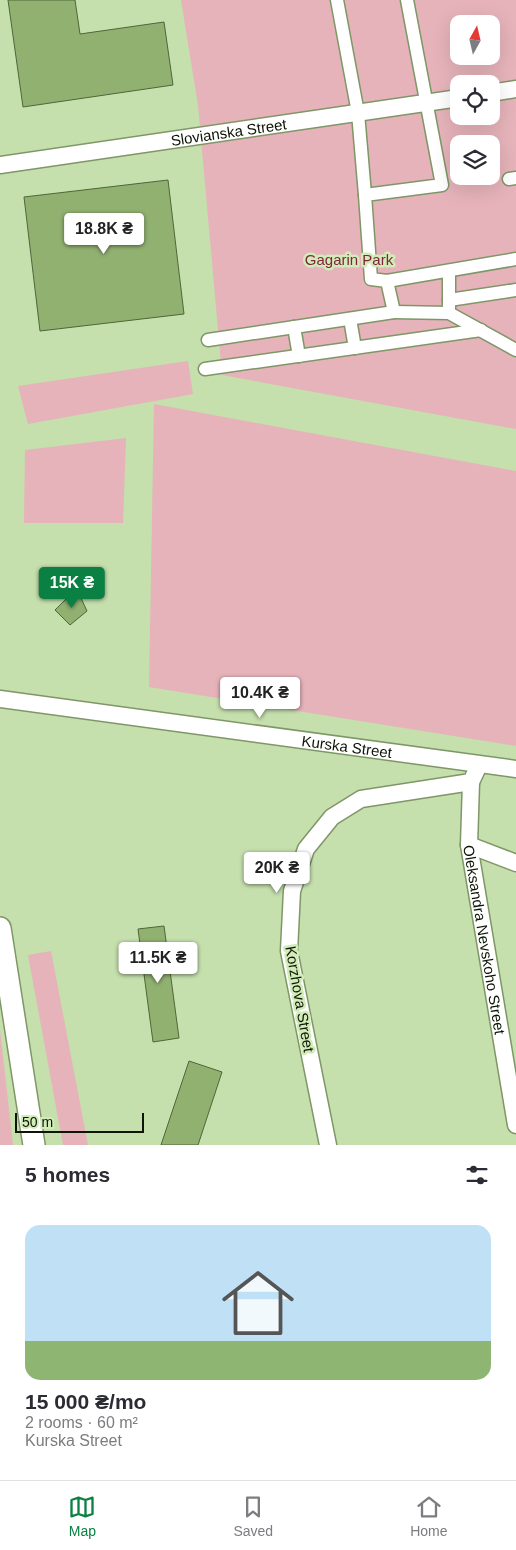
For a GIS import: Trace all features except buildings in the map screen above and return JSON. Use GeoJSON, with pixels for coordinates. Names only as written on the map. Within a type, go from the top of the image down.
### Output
{"type":"FeatureCollection","features":[{"type":"Feature","properties":{"kind":"street"},"geometry":{"type":"LineString","coordinates":[[337,0],[358,113],[371,279],[387,281],[516,259]]}},
{"type":"Feature","properties":{"kind":"street"},"geometry":{"type":"LineString","coordinates":[[365,194],[442,185],[407,0]]}},
{"type":"Feature","properties":{"kind":"street"},"geometry":{"type":"LineString","coordinates":[[500,92],[516,90]]}},
{"type":"Feature","properties":{"kind":"street","name":"Slovianska Street"},"geometry":{"type":"LineString","coordinates":[[0,165],[450,99]]}},
{"type":"Feature","properties":{"kind":"street"},"geometry":{"type":"LineString","coordinates":[[449,271],[449,306]]}},
{"type":"Feature","properties":{"kind":"street"},"geometry":{"type":"LineString","coordinates":[[387,281],[394,312]]}},
{"type":"Feature","properties":{"kind":"street"},"geometry":{"type":"LineString","coordinates":[[208,340],[394,312],[449,306],[516,290]]}},
{"type":"Feature","properties":{"kind":"street"},"geometry":{"type":"LineString","coordinates":[[449,306],[481,330],[516,350]]}},
{"type":"Feature","properties":{"kind":"street"},"geometry":{"type":"LineString","coordinates":[[350,319],[355,348]]}},
{"type":"Feature","properties":{"kind":"street"},"geometry":{"type":"LineString","coordinates":[[294,327],[299,356]]}},
{"type":"Feature","properties":{"kind":"street"},"geometry":{"type":"LineString","coordinates":[[205,369],[481,330]]}},
{"type":"Feature","properties":{"kind":"street","name":"Kurska Street"},"geometry":{"type":"LineString","coordinates":[[0,699],[516,769]]}},
{"type":"Feature","properties":{"kind":"street"},"geometry":{"type":"LineString","coordinates":[[471,782],[479,765]]}},
{"type":"Feature","properties":{"kind":"street","name":"Oleksandra Nevskoho Street"},"geometry":{"type":"LineString","coordinates":[[471,782],[469,845],[516,1125]]}},
{"type":"Feature","properties":{"kind":"street","name":"Korzhova Street"},"geometry":{"type":"LineString","coordinates":[[328,1145],[289,951],[292,891],[306,849],[332,816],[361,799],[471,782]]}},
{"type":"Feature","properties":{"kind":"street"},"geometry":{"type":"LineString","coordinates":[[469,845],[516,863]]}},
{"type":"Feature","properties":{"kind":"street"},"geometry":{"type":"LineString","coordinates":[[0,928],[34,1145]]}},
{"type":"Feature","properties":{"kind":"green space","name":"Gagarin Park"},"geometry":{"type":"Polygon","coordinates":[[[181,0],[516,0],[516,429],[222,375],[198,105],[181,0]]]}},
{"type":"Feature","properties":{"kind":"green space"},"geometry":{"type":"Polygon","coordinates":[[[188,361],[193,394],[28,424],[18,386],[188,361]]]}},
{"type":"Feature","properties":{"kind":"green space"},"geometry":{"type":"Polygon","coordinates":[[[154,404],[516,471],[516,746],[149,687],[154,404]]]}},
{"type":"Feature","properties":{"kind":"green space"},"geometry":{"type":"Polygon","coordinates":[[[126,438],[123,523],[24,523],[25,450],[126,438]]]}},
{"type":"Feature","properties":{"kind":"green space"},"geometry":{"type":"Polygon","coordinates":[[[51,951],[88,1145],[63,1145],[28,955],[51,951]]]}},
{"type":"Feature","properties":{"kind":"green space"},"geometry":{"type":"Polygon","coordinates":[[[0,1030],[13,1145],[0,1145],[0,1030]]]}}]}
